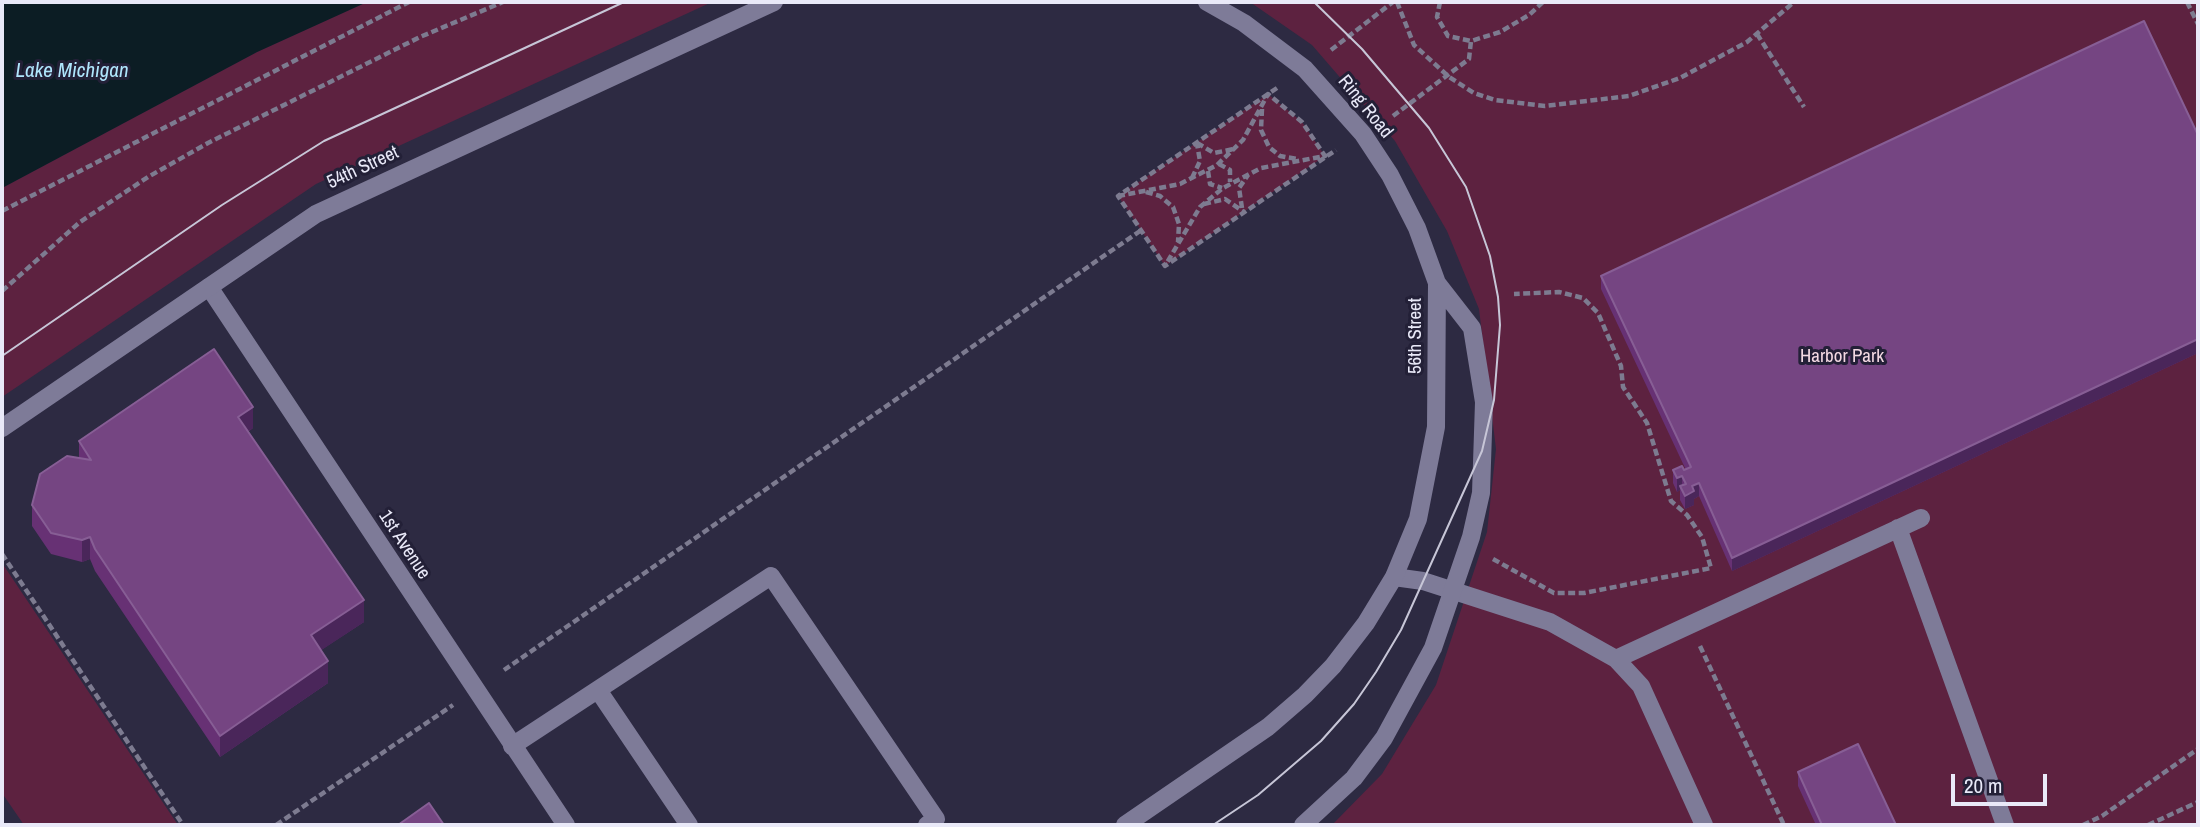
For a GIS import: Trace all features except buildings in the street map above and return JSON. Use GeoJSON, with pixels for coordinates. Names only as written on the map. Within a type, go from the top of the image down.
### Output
{"type":"FeatureCollection","features":[{"type":"Feature","properties":{"kind":"street","name":"54th Street"},"geometry":{"type":"LineString","coordinates":[[2,428],[316,214],[774,2]]}},
{"type":"Feature","properties":{"kind":"street","name":"Ring Road"},"geometry":{"type":"LineString","coordinates":[[1207,2],[1244,23],[1305,69],[1338,103],[1390,176],[1417,228],[1437,283]]}},
{"type":"Feature","properties":{"kind":"street","name":"56th Street"},"geometry":{"type":"LineString","coordinates":[[1125,825],[1268,727],[1305,695],[1334,666],[1366,623],[1394,577],[1418,519],[1436,427],[1437,283]]}},
{"type":"Feature","properties":{"kind":"street","name":"56th Street"},"geometry":{"type":"LineString","coordinates":[[1303,825],[1354,778],[1384,738],[1433,648],[1454,591],[1481,494],[1484,402],[1472,328],[1437,283]]}},
{"type":"Feature","properties":{"kind":"street","name":"1st Avenue"},"geometry":{"type":"LineString","coordinates":[[209,287],[566,825]]}},
{"type":"Feature","properties":{"kind":"street"},"geometry":{"type":"LineString","coordinates":[[1616,659],[1921,517]]}},
{"type":"Feature","properties":{"kind":"street"},"geometry":{"type":"LineString","coordinates":[[1898,528],[2005,825]]}},
{"type":"Feature","properties":{"kind":"street"},"geometry":{"type":"LineString","coordinates":[[512,746],[771,576],[936,819],[927,825]]}},
{"type":"Feature","properties":{"kind":"street"},"geometry":{"type":"LineString","coordinates":[[1394,577],[1454,591],[1550,622],[1616,659],[1641,686],[1704,825]]}},
{"type":"Feature","properties":{"kind":"street"},"geometry":{"type":"LineString","coordinates":[[598,690],[689,825]]}},
{"type":"Feature","properties":{"kind":"path"},"geometry":{"type":"LineString","coordinates":[[2,211],[409,2]]}},
{"type":"Feature","properties":{"kind":"path"},"geometry":{"type":"LineString","coordinates":[[2,291],[80,222],[148,177],[382,55],[503,2]]}},
{"type":"Feature","properties":{"kind":"path"},"geometry":{"type":"LineString","coordinates":[[1331,50],[1395,2],[1414,45],[1449,77],[1474,93],[1520,104],[1576,103],[1629,96],[1680,78],[1757,34],[1794,2]]}},
{"type":"Feature","properties":{"kind":"path"},"geometry":{"type":"LineString","coordinates":[[1440,2],[1437,17],[1448,36],[1471,41],[1500,32],[1529,15],[1543,2]]}},
{"type":"Feature","properties":{"kind":"path"},"geometry":{"type":"LineString","coordinates":[[2187,2],[2198,24]]}},
{"type":"Feature","properties":{"kind":"path"},"geometry":{"type":"LineString","coordinates":[[1757,34],[1804,107]]}},
{"type":"Feature","properties":{"kind":"path"},"geometry":{"type":"LineString","coordinates":[[1393,117],[1449,77],[1469,58],[1471,41]]}},
{"type":"Feature","properties":{"kind":"path"},"geometry":{"type":"LineString","coordinates":[[1118,196],[1277,88]]}},
{"type":"Feature","properties":{"kind":"path"},"geometry":{"type":"LineString","coordinates":[[1118,196],[1190,180],[1209,171],[1237,147],[1268,94]]}},
{"type":"Feature","properties":{"kind":"path"},"geometry":{"type":"LineString","coordinates":[[1268,94],[1302,122],[1325,156]]}},
{"type":"Feature","properties":{"kind":"path"},"geometry":{"type":"LineString","coordinates":[[1263,105],[1261,130],[1269,147],[1280,156],[1307,160]]}},
{"type":"Feature","properties":{"kind":"path"},"geometry":{"type":"LineString","coordinates":[[1196,143],[1216,153],[1237,147]]}},
{"type":"Feature","properties":{"kind":"path"},"geometry":{"type":"LineString","coordinates":[[1190,180],[1200,161],[1196,143]]}},
{"type":"Feature","properties":{"kind":"path"},"geometry":{"type":"LineString","coordinates":[[1165,265],[1336,150]]}},
{"type":"Feature","properties":{"kind":"path"},"geometry":{"type":"LineString","coordinates":[[1165,265],[1203,205],[1230,183],[1252,171],[1325,156]]}},
{"type":"Feature","properties":{"kind":"path"},"geometry":{"type":"LineString","coordinates":[[1219,164],[1230,170],[1230,183]]}},
{"type":"Feature","properties":{"kind":"path"},"geometry":{"type":"LineString","coordinates":[[1209,171],[1210,184],[1223,188]]}},
{"type":"Feature","properties":{"kind":"path"},"geometry":{"type":"LineString","coordinates":[[1244,212],[1239,188],[1252,171]]}},
{"type":"Feature","properties":{"kind":"path"},"geometry":{"type":"LineString","coordinates":[[1140,192],[1160,196],[1174,207],[1179,224],[1177,246]]}},
{"type":"Feature","properties":{"kind":"path"},"geometry":{"type":"LineString","coordinates":[[1118,196],[1165,265]]}},
{"type":"Feature","properties":{"kind":"path"},"geometry":{"type":"LineString","coordinates":[[1203,205],[1226,199],[1244,212]]}},
{"type":"Feature","properties":{"kind":"path"},"geometry":{"type":"LineString","coordinates":[[503,670],[1140,231]]}},
{"type":"Feature","properties":{"kind":"path"},"geometry":{"type":"LineString","coordinates":[[1493,559],[1554,593],[1584,593],[1711,568],[1702,537],[1687,515],[1671,501],[1647,423],[1623,387],[1621,366],[1598,313],[1583,298],[1559,292],[1514,294]]}},
{"type":"Feature","properties":{"kind":"path"},"geometry":{"type":"LineString","coordinates":[[2,554],[183,825]]}},
{"type":"Feature","properties":{"kind":"path"},"geometry":{"type":"LineString","coordinates":[[1689,623],[1784,825]]}},
{"type":"Feature","properties":{"kind":"path"},"geometry":{"type":"LineString","coordinates":[[276,825],[453,705]]}},
{"type":"Feature","properties":{"kind":"path"},"geometry":{"type":"LineString","coordinates":[[2083,825],[2102,816],[2198,749]]}},
{"type":"Feature","properties":{"kind":"path"},"geometry":{"type":"LineString","coordinates":[[2148,825],[2198,802]]}},
{"type":"Feature","properties":{"kind":"green space"},"geometry":{"type":"Polygon","coordinates":[[[367,2],[712,2],[316,184],[2,397],[2,188],[257,52],[367,2]]]}},
{"type":"Feature","properties":{"kind":"green space","name":"Harbor Park"},"geometry":{"type":"Polygon","coordinates":[[[1250,2],[2198,2],[2198,825],[1332,825],[1382,774],[1436,685],[1487,532],[1496,449],[1479,309],[1447,231],[1395,141],[1312,45],[1250,2]]]}},
{"type":"Feature","properties":{"kind":"green space"},"geometry":{"type":"Polygon","coordinates":[[[1268,94],[1302,122],[1325,156],[1165,266],[1118,196],[1268,94]]]}},
{"type":"Feature","properties":{"kind":"green space"},"geometry":{"type":"Polygon","coordinates":[[[2,563],[178,825],[24,825],[2,793],[2,563]]]}},
{"type":"Feature","properties":{"kind":"water","name":"Lake Michigan"},"geometry":{"type":"Polygon","coordinates":[[[2,2],[367,2],[257,52],[2,188],[2,2]]]}},
{"type":"Feature","properties":{"kind":"tram line"},"geometry":{"type":"LineString","coordinates":[[2,356],[222,205],[324,141],[624,2]]}},
{"type":"Feature","properties":{"kind":"tram line"},"geometry":{"type":"LineString","coordinates":[[1213,825],[1258,795],[1321,741],[1354,704],[1376,672],[1401,630],[1482,451],[1494,400],[1500,325],[1498,297],[1490,256],[1466,187],[1429,128],[1362,49],[1314,2]]}}]}
